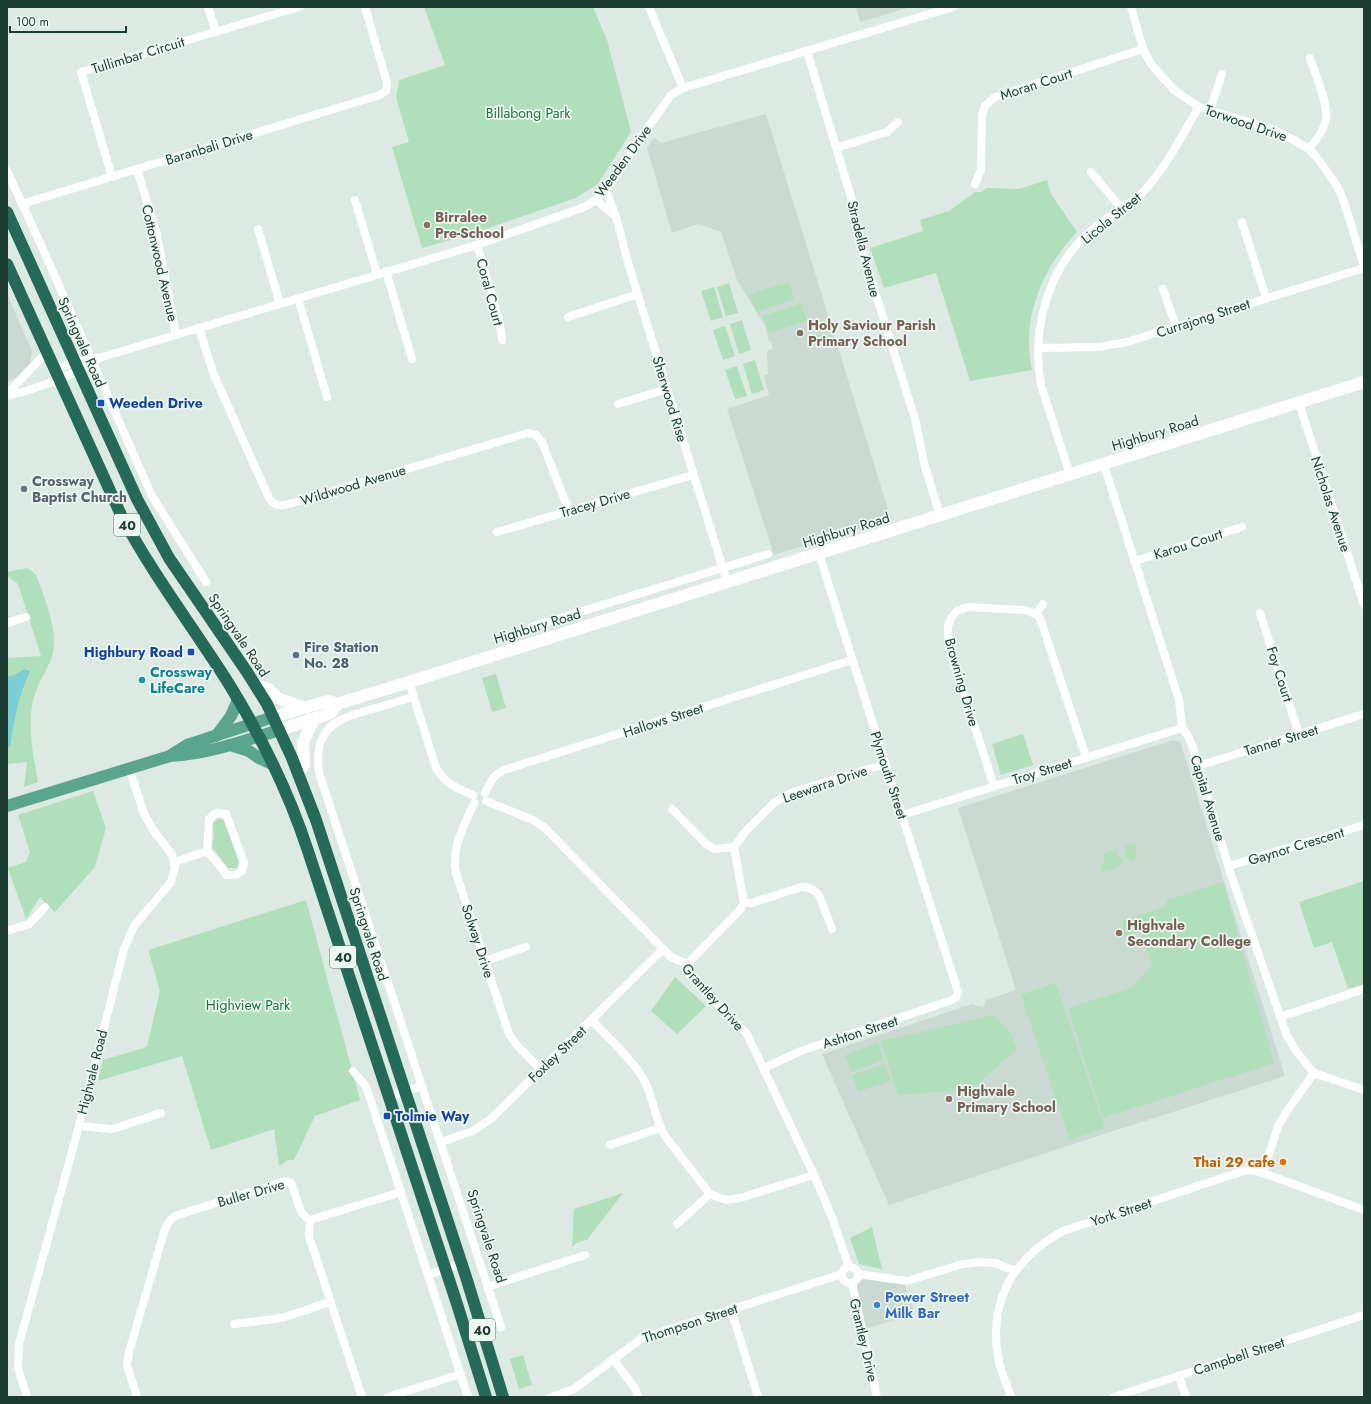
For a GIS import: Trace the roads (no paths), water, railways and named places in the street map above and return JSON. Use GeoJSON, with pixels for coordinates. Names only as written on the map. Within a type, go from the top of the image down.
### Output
{"type":"FeatureCollection","features":[{"type":"Feature","properties":{"kind":"highway","name":"Springvale Road"},"geometry":{"type":"LineString","coordinates":[[7,212],[124,473],[147,519],[177,569],[255,685],[280,730],[299,774],[316,820],[503,1397]]}},
{"type":"Feature","properties":{"kind":"highway","name":"40"},"geometry":{"type":"LineString","coordinates":[[7,264],[113,499],[134,539],[163,586],[208,653],[252,724],[272,764],[303,834],[446,1270],[486,1397]]}},
{"type":"Feature","properties":{"kind":"main road","name":"Highbury Road"},"geometry":{"type":"LineString","coordinates":[[170,756],[187,745],[273,717],[328,701],[336,704],[409,682],[1299,404],[1364,382]]}},
{"type":"Feature","properties":{"kind":"main road"},"geometry":{"type":"LineString","coordinates":[[255,685],[269,689],[276,697],[282,700],[305,708]]}},
{"type":"Feature","properties":{"kind":"main road"},"geometry":{"type":"LineString","coordinates":[[216,736],[231,716],[238,700]]}},
{"type":"Feature","properties":{"kind":"main road","name":"Highbury Road"},"geometry":{"type":"LineString","coordinates":[[7,806],[170,756],[190,755],[280,730],[331,714],[336,704]]}},
{"type":"Feature","properties":{"kind":"main road"},"geometry":{"type":"LineString","coordinates":[[299,774],[304,765],[303,742],[314,719]]}},
{"type":"Feature","properties":{"kind":"main road"},"geometry":{"type":"LineString","coordinates":[[229,745],[249,751],[272,764]]}},
{"type":"Feature","properties":{"kind":"street"},"geometry":{"type":"LineString","coordinates":[[208,7],[216,32]]}},
{"type":"Feature","properties":{"kind":"street","name":"Tullimbar Circuit"},"geometry":{"type":"LineString","coordinates":[[112,176],[81,72],[299,7]]}},
{"type":"Feature","properties":{"kind":"street","name":"Baranbali Drive"},"geometry":{"type":"LineString","coordinates":[[22,204],[380,95],[386,90],[387,83],[365,7]]}},
{"type":"Feature","properties":{"kind":"street"},"geometry":{"type":"LineString","coordinates":[[648,7],[682,88]]}},
{"type":"Feature","properties":{"kind":"street","name":"Weeden Drive"},"geometry":{"type":"LineString","coordinates":[[7,395],[15,394],[76,366],[477,244],[582,208],[596,200],[605,190],[671,95],[682,88],[953,7]]}},
{"type":"Feature","properties":{"kind":"street","name":"Torwood Drive"},"geometry":{"type":"LineString","coordinates":[[1131,7],[1143,49],[1151,64],[1174,90],[1199,107],[1274,130],[1309,149],[1318,159],[1337,186],[1348,214],[1364,267]]}},
{"type":"Feature","properties":{"kind":"street","name":"Moran Court"},"geometry":{"type":"LineString","coordinates":[[975,184],[981,170],[982,115],[985,106],[995,97],[1143,49]]}},
{"type":"Feature","properties":{"kind":"street","name":"Stradella Avenue"},"geometry":{"type":"LineString","coordinates":[[807,51],[851,198],[860,244],[915,419],[925,466],[940,516]]}},
{"type":"Feature","properties":{"kind":"street"},"geometry":{"type":"LineString","coordinates":[[1309,149],[1320,134],[1326,120],[1325,106],[1310,58]]}},
{"type":"Feature","properties":{"kind":"street"},"geometry":{"type":"LineString","coordinates":[[1210,110],[1222,74]]}},
{"type":"Feature","properties":{"kind":"street","name":"Licola Street"},"geometry":{"type":"LineString","coordinates":[[1070,475],[1041,385],[1039,372],[1038,348],[1044,305],[1051,286],[1060,270],[1081,241],[1094,228],[1144,192],[1158,174],[1199,107]]}},
{"type":"Feature","properties":{"kind":"street"},"geometry":{"type":"LineString","coordinates":[[836,148],[887,132],[898,122]]}},
{"type":"Feature","properties":{"kind":"street","name":"Cottonwood Avenue"},"geometry":{"type":"LineString","coordinates":[[137,169],[157,235],[176,335]]}},
{"type":"Feature","properties":{"kind":"street","name":"Springvale Road"},"geometry":{"type":"LineString","coordinates":[[7,171],[95,360],[152,496],[206,582]]}},
{"type":"Feature","properties":{"kind":"street"},"geometry":{"type":"LineString","coordinates":[[1091,172],[1122,209]]}},
{"type":"Feature","properties":{"kind":"street","name":"Sherwood Rise"},"geometry":{"type":"LineString","coordinates":[[605,190],[613,205],[614,215],[727,582]]}},
{"type":"Feature","properties":{"kind":"street"},"geometry":{"type":"LineString","coordinates":[[355,200],[377,274]]}},
{"type":"Feature","properties":{"kind":"street"},"geometry":{"type":"LineString","coordinates":[[596,200],[614,215]]}},
{"type":"Feature","properties":{"kind":"street"},"geometry":{"type":"LineString","coordinates":[[1242,222],[1266,298]]}},
{"type":"Feature","properties":{"kind":"street"},"geometry":{"type":"LineString","coordinates":[[258,229],[280,304]]}},
{"type":"Feature","properties":{"kind":"street","name":"Coral Court"},"geometry":{"type":"LineString","coordinates":[[477,244],[499,320],[502,340]]}},
{"type":"Feature","properties":{"kind":"street","name":"Currajong Street"},"geometry":{"type":"LineString","coordinates":[[1038,348],[1098,347],[1127,342],[1364,267]]}},
{"type":"Feature","properties":{"kind":"street"},"geometry":{"type":"LineString","coordinates":[[386,271],[412,359]]}},
{"type":"Feature","properties":{"kind":"street"},"geometry":{"type":"LineString","coordinates":[[1163,289],[1176,327]]}},
{"type":"Feature","properties":{"kind":"street"},"geometry":{"type":"LineString","coordinates":[[568,317],[638,294]]}},
{"type":"Feature","properties":{"kind":"street"},"geometry":{"type":"LineString","coordinates":[[298,298],[327,397]]}},
{"type":"Feature","properties":{"kind":"street","name":"Wildwood Avenue"},"geometry":{"type":"LineString","coordinates":[[199,328],[214,376],[268,498],[275,505],[283,506],[528,433],[536,435],[542,442],[569,511]]}},
{"type":"Feature","properties":{"kind":"street"},"geometry":{"type":"LineString","coordinates":[[7,395],[47,352]]}},
{"type":"Feature","properties":{"kind":"street"},"geometry":{"type":"LineString","coordinates":[[618,404],[667,389]]}},
{"type":"Feature","properties":{"kind":"street","name":"Nicholas Avenue"},"geometry":{"type":"LineString","coordinates":[[1299,404],[1364,605]]}},
{"type":"Feature","properties":{"kind":"street","name":"Capital Avenue"},"geometry":{"type":"LineString","coordinates":[[1104,465],[1179,700],[1182,728],[1189,737],[1229,866],[1280,1017],[1287,1036],[1296,1051],[1314,1073]]}},
{"type":"Feature","properties":{"kind":"street","name":"Tracey Drive"},"geometry":{"type":"LineString","coordinates":[[497,532],[693,475]]}},
{"type":"Feature","properties":{"kind":"street","name":"Karou Court"},"geometry":{"type":"LineString","coordinates":[[1135,561],[1242,527]]}},
{"type":"Feature","properties":{"kind":"street"},"geometry":{"type":"LineString","coordinates":[[531,627],[768,554]]}},
{"type":"Feature","properties":{"kind":"street","name":"Plymouth Street"},"geometry":{"type":"LineString","coordinates":[[819,554],[957,987],[958,992],[956,997]]}},
{"type":"Feature","properties":{"kind":"street"},"geometry":{"type":"LineString","coordinates":[[1043,604],[1036,614],[1043,624],[1086,757]]}},
{"type":"Feature","properties":{"kind":"street","name":"Browning Drive"},"geometry":{"type":"LineString","coordinates":[[994,786],[948,645],[948,626],[951,618],[957,611],[968,606],[1024,610],[1036,614]]}},
{"type":"Feature","properties":{"kind":"street","name":"Foy Court"},"geometry":{"type":"LineString","coordinates":[[1260,613],[1299,734]]}},
{"type":"Feature","properties":{"kind":"street"},"geometry":{"type":"LineString","coordinates":[[7,623],[26,617]]}},
{"type":"Feature","properties":{"kind":"street","name":"Hallows Street"},"geometry":{"type":"LineString","coordinates":[[485,797],[492,779],[497,773],[504,770],[852,660]]}},
{"type":"Feature","properties":{"kind":"street"},"geometry":{"type":"LineString","coordinates":[[409,682],[436,768],[444,779],[453,787],[479,804],[485,797],[480,792],[473,799]]}},
{"type":"Feature","properties":{"kind":"street","name":"Springvale Road"},"geometry":{"type":"LineString","coordinates":[[413,697],[344,718],[330,729],[323,737],[317,758],[320,776],[501,1327]]}},
{"type":"Feature","properties":{"kind":"street","name":"Tanner Street"},"geometry":{"type":"LineString","coordinates":[[1198,766],[1364,714]]}},
{"type":"Feature","properties":{"kind":"street","name":"Troy Street"},"geometry":{"type":"LineString","coordinates":[[902,815],[1182,728]]}},
{"type":"Feature","properties":{"kind":"street","name":"Leewarra Drive"},"geometry":{"type":"LineString","coordinates":[[734,847],[746,831],[775,802],[791,793],[885,764]]}},
{"type":"Feature","properties":{"kind":"street"},"geometry":{"type":"LineString","coordinates":[[129,768],[147,819],[172,855],[175,862],[207,851]]}},
{"type":"Feature","properties":{"kind":"street","name":"Grantley Drive"},"geometry":{"type":"LineString","coordinates":[[485,797],[533,820],[544,827],[671,957],[687,964],[690,976],[748,1034],[814,1175],[833,1220],[849,1267]]}},
{"type":"Feature","properties":{"kind":"street","name":"Solway Drive"},"geometry":{"type":"LineString","coordinates":[[473,799],[457,842],[454,861],[456,873],[484,961],[510,1034],[516,1044],[541,1070]]}},
{"type":"Feature","properties":{"kind":"street"},"geometry":{"type":"LineString","coordinates":[[672,809],[705,844],[714,849],[734,847],[744,903],[740,910],[687,964]]}},
{"type":"Feature","properties":{"kind":"street"},"geometry":{"type":"LineString","coordinates":[[216,813],[226,814],[244,863],[242,871],[236,875],[226,875],[222,868],[207,851],[209,819],[216,813]]}},
{"type":"Feature","properties":{"kind":"street","name":"Gaynor Crescent"},"geometry":{"type":"LineString","coordinates":[[1229,866],[1364,825]]}},
{"type":"Feature","properties":{"kind":"street","name":"Highvale Road"},"geometry":{"type":"LineString","coordinates":[[27,1397],[18,1368],[19,1344],[79,1126],[126,942],[137,923],[171,882],[175,873],[175,862]]}},
{"type":"Feature","properties":{"kind":"street"},"geometry":{"type":"LineString","coordinates":[[744,903],[752,903],[801,887],[808,887],[815,890],[819,895],[832,929]]}},
{"type":"Feature","properties":{"kind":"street"},"geometry":{"type":"LineString","coordinates":[[7,931],[29,924],[45,907]]}},
{"type":"Feature","properties":{"kind":"street"},"geometry":{"type":"LineString","coordinates":[[484,961],[526,947]]}},
{"type":"Feature","properties":{"kind":"street","name":"Foxley Street"},"geometry":{"type":"LineString","coordinates":[[441,1142],[473,1131],[485,1124],[663,949]]}},
{"type":"Feature","properties":{"kind":"street"},"geometry":{"type":"LineString","coordinates":[[1280,1017],[1364,989]]}},
{"type":"Feature","properties":{"kind":"street","name":"Ashton Street"},"geometry":{"type":"LineString","coordinates":[[764,1068],[801,1051],[946,1003],[956,997]]}},
{"type":"Feature","properties":{"kind":"street"},"geometry":{"type":"LineString","coordinates":[[592,1020],[639,1071],[647,1085],[660,1128],[710,1194],[726,1200],[740,1198],[814,1175]]}},
{"type":"Feature","properties":{"kind":"street"},"geometry":{"type":"LineString","coordinates":[[353,1071],[365,1085],[368,1092],[468,1397]]}},
{"type":"Feature","properties":{"kind":"street"},"geometry":{"type":"LineString","coordinates":[[1263,1173],[1278,1126],[1314,1073],[1324,1075],[1364,1090]]}},
{"type":"Feature","properties":{"kind":"street"},"geometry":{"type":"LineString","coordinates":[[389,1097],[422,1086]]}},
{"type":"Feature","properties":{"kind":"street"},"geometry":{"type":"LineString","coordinates":[[79,1126],[113,1129],[161,1113]]}},
{"type":"Feature","properties":{"kind":"street"},"geometry":{"type":"LineString","coordinates":[[610,1145],[660,1128]]}},
{"type":"Feature","properties":{"kind":"street","name":"York Street"},"geometry":{"type":"LineString","coordinates":[[1011,1397],[999,1362],[996,1322],[1000,1302],[1015,1271],[1036,1248],[1063,1231],[1243,1171],[1252,1170],[1364,1210]]}},
{"type":"Feature","properties":{"kind":"street","name":"Buller Drive"},"geometry":{"type":"LineString","coordinates":[[137,1397],[127,1365],[129,1352],[168,1222],[178,1214],[285,1181],[291,1183],[301,1212],[305,1218],[310,1220]]}},
{"type":"Feature","properties":{"kind":"street"},"geometry":{"type":"LineString","coordinates":[[362,1397],[309,1236],[310,1220],[401,1192]]}},
{"type":"Feature","properties":{"kind":"street"},"geometry":{"type":"LineString","coordinates":[[677,1224],[710,1194]]}},
{"type":"Feature","properties":{"kind":"street"},"geometry":{"type":"LineString","coordinates":[[487,1287],[585,1255]]}},
{"type":"Feature","properties":{"kind":"street"},"geometry":{"type":"LineString","coordinates":[[858,1274],[857,1279],[852,1283],[844,1280],[842,1274],[845,1269],[849,1267],[854,1268],[858,1274],[907,1281],[963,1264],[980,1262],[995,1263],[1015,1271]]}},
{"type":"Feature","properties":{"kind":"street"},"geometry":{"type":"LineString","coordinates":[[428,1275],[461,1264]]}},
{"type":"Feature","properties":{"kind":"street","name":"Thompson Street"},"geometry":{"type":"LineString","coordinates":[[551,1397],[574,1389],[642,1338],[842,1274]]}},
{"type":"Feature","properties":{"kind":"street","name":"Grantley Drive"},"geometry":{"type":"LineString","coordinates":[[852,1283],[877,1397]]}},
{"type":"Feature","properties":{"kind":"street"},"geometry":{"type":"LineString","coordinates":[[234,1324],[282,1318],[330,1302]]}},
{"type":"Feature","properties":{"kind":"street"},"geometry":{"type":"LineString","coordinates":[[731,1309],[758,1397]]}},
{"type":"Feature","properties":{"kind":"street","name":"Campbell Street"},"geometry":{"type":"LineString","coordinates":[[1114,1397],[1364,1315]]}},
{"type":"Feature","properties":{"kind":"street"},"geometry":{"type":"LineString","coordinates":[[613,1359],[635,1388],[638,1397]]}},
{"type":"Feature","properties":{"kind":"street"},"geometry":{"type":"LineString","coordinates":[[388,1397],[461,1374]]}},
{"type":"Feature","properties":{"kind":"street"},"geometry":{"type":"LineString","coordinates":[[1179,1376],[1186,1397]]}},
{"type":"Feature","properties":{"kind":"water"},"geometry":{"type":"Polygon","coordinates":[[[25,669],[30,671],[22,690],[17,709],[10,747],[7,747],[7,677],[25,669]]]}},
{"type":"Feature","properties":{"kind":"place","name":"Birralee Pre-School"},"geometry":{"type":"Point","coordinates":[427,225]}},
{"type":"Feature","properties":{"kind":"place","name":"Holy Saviour Parish Primary School"},"geometry":{"type":"Point","coordinates":[800,333]}},
{"type":"Feature","properties":{"kind":"place","name":"Weeden Drive"},"geometry":{"type":"Point","coordinates":[101,403]}},
{"type":"Feature","properties":{"kind":"place","name":"Crossway Baptist Church"},"geometry":{"type":"Point","coordinates":[24,489]}},
{"type":"Feature","properties":{"kind":"place","name":"Highbury Road"},"geometry":{"type":"Point","coordinates":[191,652]}},
{"type":"Feature","properties":{"kind":"place","name":"Fire Station No. 28"},"geometry":{"type":"Point","coordinates":[296,655]}},
{"type":"Feature","properties":{"kind":"place","name":"Crossway LifeCare"},"geometry":{"type":"Point","coordinates":[142,680]}},
{"type":"Feature","properties":{"kind":"place","name":"Highvale Secondary College"},"geometry":{"type":"Point","coordinates":[1119,933]}},
{"type":"Feature","properties":{"kind":"place","name":"Highvale Primary School"},"geometry":{"type":"Point","coordinates":[949,1099]}},
{"type":"Feature","properties":{"kind":"place","name":"Tolmie Way"},"geometry":{"type":"Point","coordinates":[387,1116]}},
{"type":"Feature","properties":{"kind":"place","name":"Thai 29 cafe"},"geometry":{"type":"Point","coordinates":[1283,1162]}},
{"type":"Feature","properties":{"kind":"place","name":"Power Street Milk Bar"},"geometry":{"type":"Point","coordinates":[877,1305]}},
{"type":"Feature","properties":{"kind":"park label","name":"Billabong Park"},"geometry":{"type":"Point","coordinates":[528,113]}},
{"type":"Feature","properties":{"kind":"park label","name":"Highview Park"},"geometry":{"type":"Point","coordinates":[248,1005]}}]}
